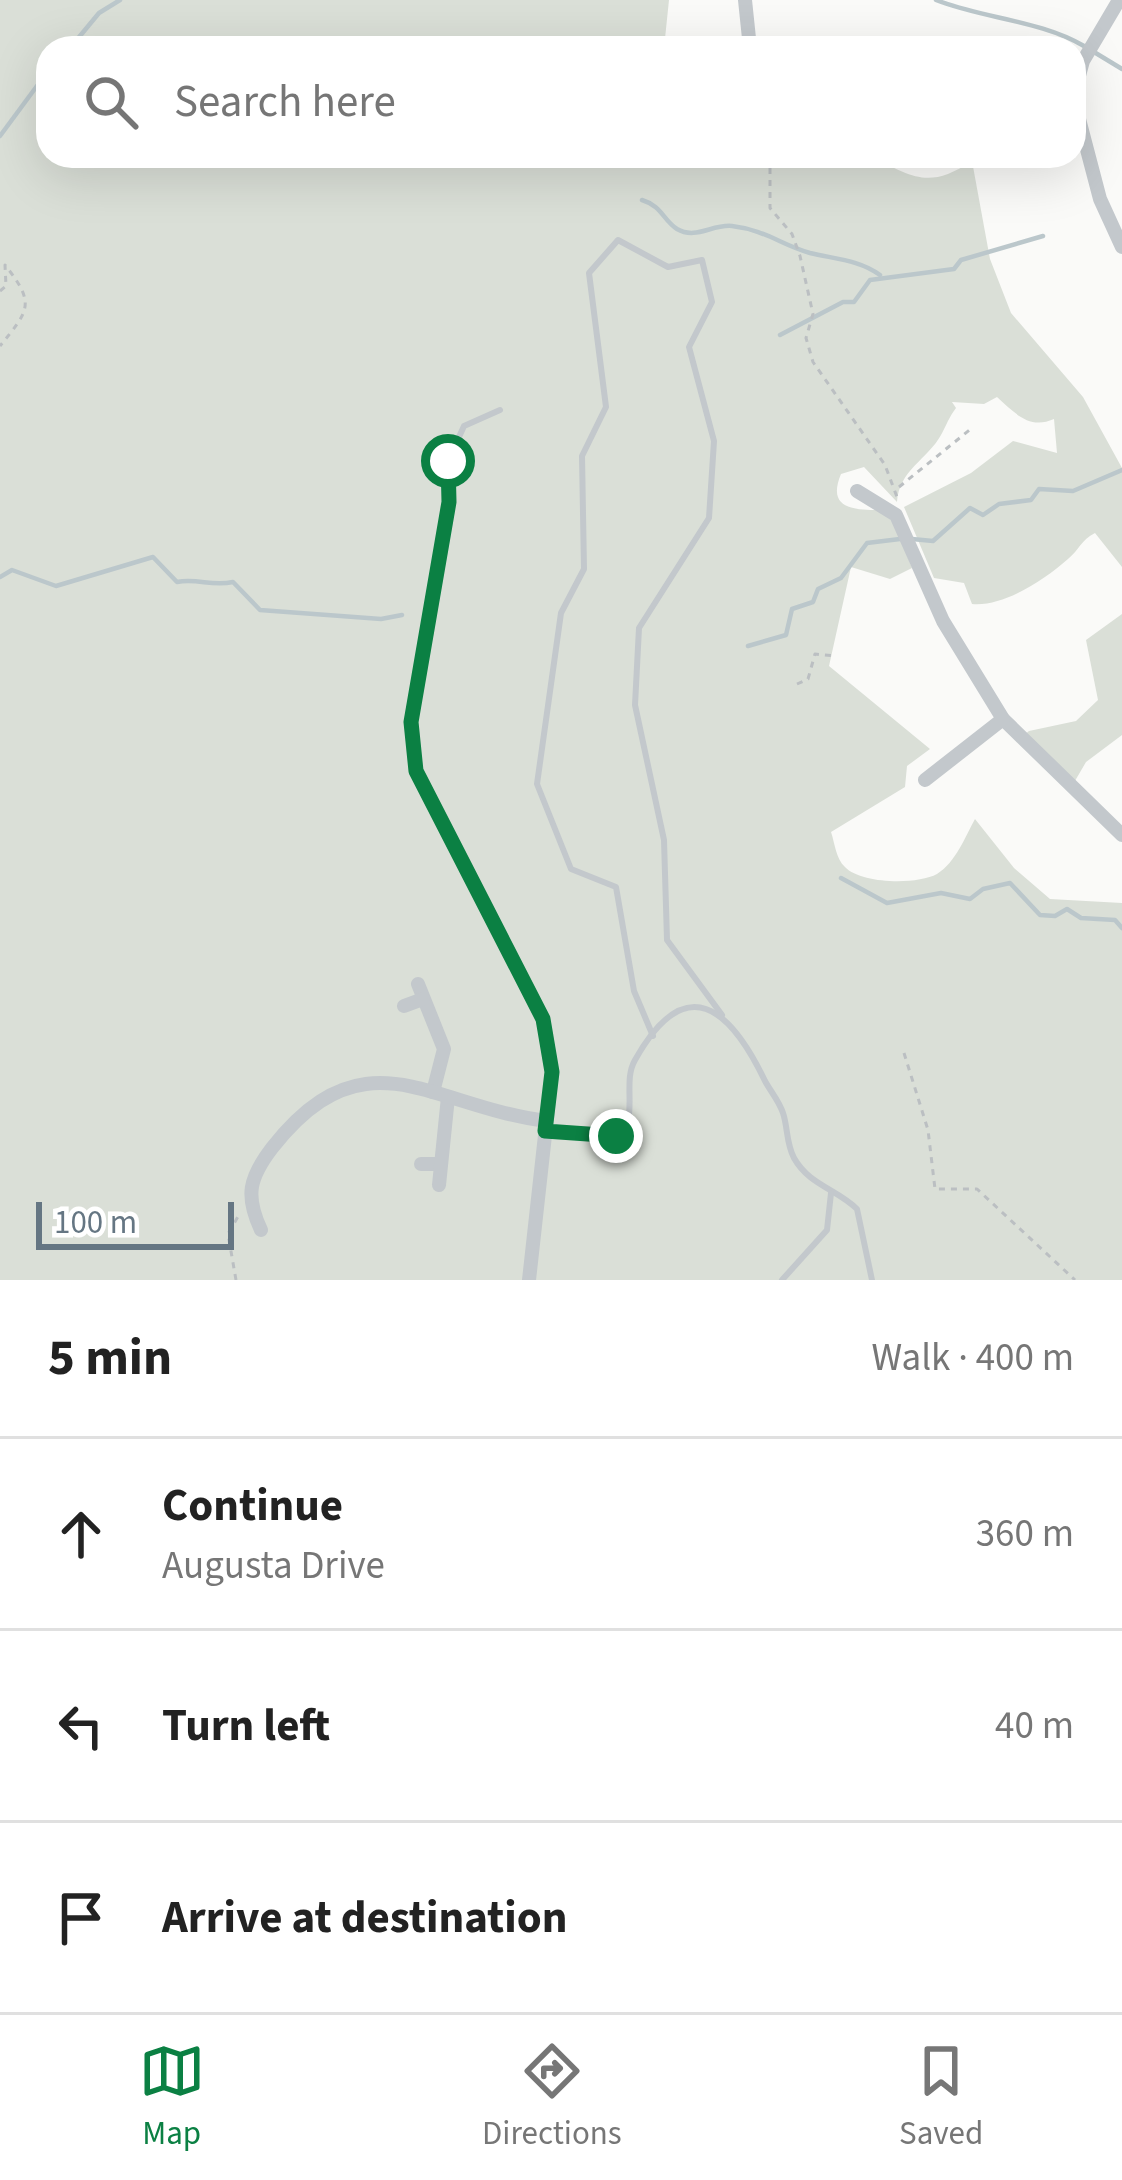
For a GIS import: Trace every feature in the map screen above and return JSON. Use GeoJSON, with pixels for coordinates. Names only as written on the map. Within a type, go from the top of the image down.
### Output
{"type":"FeatureCollection","features":[{"type":"Feature","properties":{"kind":"street"},"geometry":{"type":"LineString","coordinates":[[746,0],[749,36]]}},
{"type":"Feature","properties":{"kind":"street"},"geometry":{"type":"LineString","coordinates":[[1086,57],[1120,0]]}},
{"type":"Feature","properties":{"kind":"street"},"geometry":{"type":"LineString","coordinates":[[1086,144],[1100,199],[1122,247]]}},
{"type":"Feature","properties":{"kind":"street"},"geometry":{"type":"LineString","coordinates":[[856,491],[896,517],[943,621],[1003,719],[1122,835]]}},
{"type":"Feature","properties":{"kind":"street"},"geometry":{"type":"LineString","coordinates":[[449,502],[411,722],[416,771],[543,1019],[552,1072],[529,1280]]}},
{"type":"Feature","properties":{"kind":"street"},"geometry":{"type":"LineString","coordinates":[[926,780],[1003,719]]}},
{"type":"Feature","properties":{"kind":"street"},"geometry":{"type":"LineString","coordinates":[[404,1006],[420,992],[444,1049],[440,1185]]}},
{"type":"Feature","properties":{"kind":"street"},"geometry":{"type":"LineString","coordinates":[[261,1230],[247,1200],[256,1169],[316,1101],[369,1080],[545,1126]]}},
{"type":"Feature","properties":{"kind":"street"},"geometry":{"type":"LineString","coordinates":[[422,1164],[441,1164]]}},
{"type":"Feature","properties":{"kind":"lane"},"geometry":{"type":"LineString","coordinates":[[653,1036],[634,991],[616,887],[571,869],[537,784],[561,613],[584,569],[582,456],[606,407],[589,274],[618,240],[668,267],[702,260],[712,302],[689,347],[714,441],[709,518],[639,628],[634,705],[664,840],[668,940],[743,1037],[778,1102],[793,1157],[831,1193],[857,1209],[872,1280]]}},
{"type":"Feature","properties":{"kind":"lane"},"geometry":{"type":"LineString","coordinates":[[449,502],[448,461],[464,426],[500,410]]}},
{"type":"Feature","properties":{"kind":"lane"},"geometry":{"type":"LineString","coordinates":[[545,1126],[616,1136],[624,1131],[632,1108],[632,1065],[653,1036],[680,1008],[701,1005],[722,1015]]}},
{"type":"Feature","properties":{"kind":"lane"},"geometry":{"type":"LineString","coordinates":[[782,1280],[827,1230],[831,1193]]}},
{"type":"Feature","properties":{"kind":"path"},"geometry":{"type":"LineString","coordinates":[[770,168],[770,208],[792,234],[800,256],[813,314],[806,338],[814,362],[836,387],[898,488],[896,517]]}},
{"type":"Feature","properties":{"kind":"path"},"geometry":{"type":"LineString","coordinates":[[0,259],[25,291],[26,314],[0,346]]}},
{"type":"Feature","properties":{"kind":"path"},"geometry":{"type":"LineString","coordinates":[[0,292],[6,286],[5,265]]}},
{"type":"Feature","properties":{"kind":"path"},"geometry":{"type":"LineString","coordinates":[[898,488],[946,443],[972,428]]}},
{"type":"Feature","properties":{"kind":"path"},"geometry":{"type":"LineString","coordinates":[[796,684],[808,679],[814,654],[835,656]]}},
{"type":"Feature","properties":{"kind":"path"},"geometry":{"type":"LineString","coordinates":[[904,1053],[928,1130],[935,1189],[977,1189],[1075,1280]]}},
{"type":"Feature","properties":{"kind":"path"},"geometry":{"type":"LineString","coordinates":[[236,1280],[229,1234],[247,1200]]}},
{"type":"Feature","properties":{"kind":"shaded area"},"geometry":{"type":"Polygon","coordinates":[[[0,0],[669,0],[665,36],[36,36],[36,168],[896,168],[932,178],[973,168],[990,259],[1011,313],[1083,397],[1122,468],[1122,567],[1095,533],[1047,575],[997,601],[972,604],[964,583],[934,578],[904,507],[971,473],[1013,441],[1057,453],[1054,419],[1030,421],[997,397],[984,404],[952,402],[956,408],[935,443],[908,473],[897,502],[864,467],[841,474],[840,501],[853,508],[882,510],[894,523],[912,568],[890,579],[851,567],[829,666],[930,749],[907,766],[905,787],[831,832],[840,860],[853,873],[876,880],[916,880],[937,874],[950,863],[975,819],[1014,868],[1050,899],[1122,903],[1122,1280],[0,1280],[0,0]]]}},
{"type":"Feature","properties":{"kind":"shaded area"},"geometry":{"type":"Polygon","coordinates":[[[1122,614],[1122,735],[1086,762],[1072,786],[1019,739],[1029,731],[1076,721],[1098,700],[1086,640],[1122,614]]]}},
{"type":"Feature","properties":{"kind":"waterway"},"geometry":{"type":"LineString","coordinates":[[80,36],[99,13],[120,0]]}},
{"type":"Feature","properties":{"kind":"waterway"},"geometry":{"type":"LineString","coordinates":[[936,0],[1064,36]]}},
{"type":"Feature","properties":{"kind":"waterway"},"geometry":{"type":"LineString","coordinates":[[1094,52],[1122,69]]}},
{"type":"Feature","properties":{"kind":"waterway"},"geometry":{"type":"LineString","coordinates":[[0,136],[36,87]]}},
{"type":"Feature","properties":{"kind":"waterway"},"geometry":{"type":"LineString","coordinates":[[642,200],[684,232],[744,228],[880,275]]}},
{"type":"Feature","properties":{"kind":"waterway"},"geometry":{"type":"LineString","coordinates":[[780,335],[843,302],[854,302],[870,280],[954,269],[961,260],[1043,236]]}},
{"type":"Feature","properties":{"kind":"waterway"},"geometry":{"type":"LineString","coordinates":[[912,539],[933,541],[970,508],[983,515],[999,504],[1031,500],[1039,489],[1073,491],[1122,470]]}},
{"type":"Feature","properties":{"kind":"waterway"},"geometry":{"type":"LineString","coordinates":[[748,646],[786,635],[792,609],[813,602],[818,589],[841,578],[867,543],[900,539]]}},
{"type":"Feature","properties":{"kind":"waterway"},"geometry":{"type":"LineString","coordinates":[[0,577],[12,570],[56,586],[153,557],[177,582],[233,582],[260,610],[381,619],[402,615]]}},
{"type":"Feature","properties":{"kind":"waterway"},"geometry":{"type":"LineString","coordinates":[[841,878],[887,903],[941,893],[970,899],[983,889],[1010,883],[1040,915],[1055,916],[1067,909],[1081,918],[1115,920],[1122,928]]}},
{"type":"Feature","properties":{"kind":"route"},"geometry":{"type":"LineString","coordinates":[[448,461],[449,502],[411,722],[416,771],[543,1019],[552,1072],[545,1131],[616,1136]]}}]}
